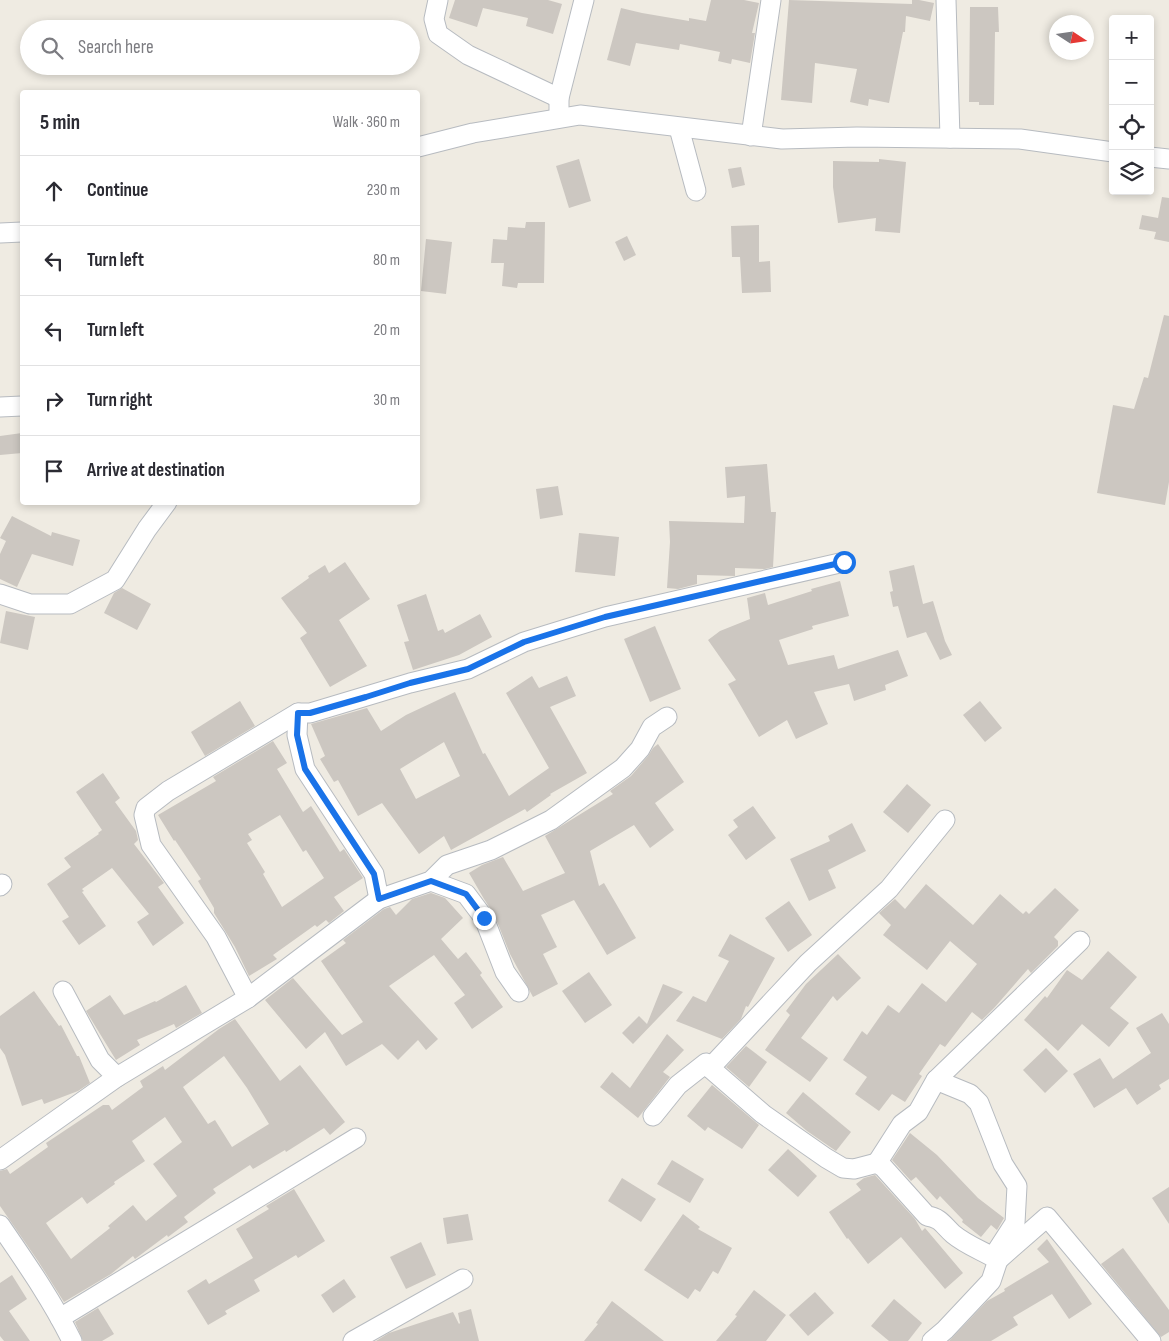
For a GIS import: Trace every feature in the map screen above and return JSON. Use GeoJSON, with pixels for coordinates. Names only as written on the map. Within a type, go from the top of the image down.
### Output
{"type":"FeatureCollection","features":[{"type":"Feature","properties":{"kind":"street"},"geometry":{"type":"LineString","coordinates":[[438,0],[434,19],[438,34],[468,55],[559,98]]}},
{"type":"Feature","properties":{"kind":"street"},"geometry":{"type":"LineString","coordinates":[[559,118],[559,98],[584,0]]}},
{"type":"Feature","properties":{"kind":"street"},"geometry":{"type":"LineString","coordinates":[[751,136],[771,0]]}},
{"type":"Feature","properties":{"kind":"street"},"geometry":{"type":"LineString","coordinates":[[946,0],[950,138]]}},
{"type":"Feature","properties":{"kind":"street"},"geometry":{"type":"LineString","coordinates":[[420,146],[473,133],[580,115],[601,116],[679,128],[782,140],[857,137],[1020,139],[1109,151]]}},
{"type":"Feature","properties":{"kind":"street"},"geometry":{"type":"LineString","coordinates":[[679,128],[696,191]]}},
{"type":"Feature","properties":{"kind":"street"},"geometry":{"type":"LineString","coordinates":[[0,233],[20,232]]}},
{"type":"Feature","properties":{"kind":"street"},"geometry":{"type":"LineString","coordinates":[[0,407],[20,406]]}},
{"type":"Feature","properties":{"kind":"street"},"geometry":{"type":"LineString","coordinates":[[0,594],[30,604],[70,604],[115,580],[147,529],[165,505]]}},
{"type":"Feature","properties":{"kind":"street"},"geometry":{"type":"LineString","coordinates":[[248,998],[216,938],[151,845],[144,815],[146,808],[168,791],[298,713],[310,713],[410,683],[468,669],[524,642],[605,617],[844,562]]}},
{"type":"Feature","properties":{"kind":"street"},"geometry":{"type":"LineString","coordinates":[[298,713],[297,735],[305,769],[374,874],[379,899]]}},
{"type":"Feature","properties":{"kind":"street"},"geometry":{"type":"LineString","coordinates":[[0,1160],[117,1077],[248,998],[379,899],[431,881],[447,865],[491,850],[551,820],[623,768],[640,749],[652,726],[667,718]]}},
{"type":"Feature","properties":{"kind":"street"},"geometry":{"type":"LineString","coordinates":[[710,1068],[808,964],[889,889],[945,820]]}},
{"type":"Feature","properties":{"kind":"street"},"geometry":{"type":"LineString","coordinates":[[447,865],[484,918],[505,972],[519,992]]}},
{"type":"Feature","properties":{"kind":"street"},"geometry":{"type":"LineString","coordinates":[[431,881],[466,894]]}},
{"type":"Feature","properties":{"kind":"street"},"geometry":{"type":"LineString","coordinates":[[877,1164],[902,1124],[918,1112],[936,1080],[1080,941]]}},
{"type":"Feature","properties":{"kind":"street"},"geometry":{"type":"LineString","coordinates":[[63,991],[100,1060],[117,1077]]}},
{"type":"Feature","properties":{"kind":"street"},"geometry":{"type":"LineString","coordinates":[[653,1116],[678,1085],[706,1063],[763,1114],[843,1168],[854,1169],[877,1164],[883,1167],[928,1216],[937,1217],[953,1234],[970,1246],[995,1259]]}},
{"type":"Feature","properties":{"kind":"street"},"geometry":{"type":"LineString","coordinates":[[932,1341],[945,1330],[991,1281],[995,1259],[1014,1223],[1017,1186],[1003,1164],[979,1104],[970,1094],[936,1080]]}},
{"type":"Feature","properties":{"kind":"street"},"geometry":{"type":"LineString","coordinates":[[60,1318],[356,1138]]}},
{"type":"Feature","properties":{"kind":"street"},"geometry":{"type":"LineString","coordinates":[[995,1259],[1047,1217],[1151,1341]]}},
{"type":"Feature","properties":{"kind":"street"},"geometry":{"type":"LineString","coordinates":[[0,1225],[38,1280],[72,1341]]}},
{"type":"Feature","properties":{"kind":"street"},"geometry":{"type":"LineString","coordinates":[[354,1341],[464,1279]]}},
{"type":"Feature","properties":{"kind":"building"},"geometry":{"type":"Polygon","coordinates":[[[455,0],[548,0],[562,4],[553,34],[526,26],[528,18],[483,8],[477,27],[449,18],[455,0]]]}},
{"type":"Feature","properties":{"kind":"building"},"geometry":{"type":"Polygon","coordinates":[[[711,0],[744,0],[759,3],[752,33],[755,33],[750,63],[732,59],[731,64],[718,61],[720,52],[680,44],[679,50],[636,43],[630,66],[607,60],[621,8],[689,21],[689,18],[706,21],[711,0]]]}},
{"type":"Feature","properties":{"kind":"building"},"geometry":{"type":"Polygon","coordinates":[[[789,0],[912,4],[912,0],[919,0],[934,3],[930,21],[906,16],[905,32],[903,32],[889,103],[869,99],[868,106],[850,102],[857,69],[815,63],[812,103],[781,100],[789,0]]]}},
{"type":"Feature","properties":{"kind":"building"},"geometry":{"type":"Polygon","coordinates":[[[970,7],[998,7],[999,32],[995,32],[994,105],[979,105],[979,102],[969,102],[970,7]]]}},
{"type":"Feature","properties":{"kind":"building"},"geometry":{"type":"Polygon","coordinates":[[[579,159],[591,201],[569,208],[556,166],[579,159]]]}},
{"type":"Feature","properties":{"kind":"building"},"geometry":{"type":"Polygon","coordinates":[[[879,159],[906,162],[900,233],[875,231],[876,218],[838,223],[833,187],[833,161],[879,162],[879,159]]]}},
{"type":"Feature","properties":{"kind":"building"},"geometry":{"type":"Polygon","coordinates":[[[741,167],[745,185],[732,188],[728,169],[741,167]]]}},
{"type":"Feature","properties":{"kind":"building"},"geometry":{"type":"Polygon","coordinates":[[[1162,197],[1169,198],[1169,242],[1154,239],[1156,232],[1139,229],[1142,215],[1158,218],[1162,197]]]}},
{"type":"Feature","properties":{"kind":"building"},"geometry":{"type":"Polygon","coordinates":[[[526,222],[545,222],[544,283],[518,283],[517,288],[502,286],[504,263],[491,263],[493,239],[507,240],[508,227],[525,228],[526,222]]]}},
{"type":"Feature","properties":{"kind":"building"},"geometry":{"type":"Polygon","coordinates":[[[759,225],[759,262],[770,261],[771,292],[742,293],[740,257],[732,257],[731,226],[759,225]]]}},
{"type":"Feature","properties":{"kind":"building"},"geometry":{"type":"Polygon","coordinates":[[[627,236],[636,255],[624,261],[615,242],[627,236]]]}},
{"type":"Feature","properties":{"kind":"building"},"geometry":{"type":"Polygon","coordinates":[[[426,239],[452,242],[446,294],[421,291],[426,239]]]}},
{"type":"Feature","properties":{"kind":"building"},"geometry":{"type":"Polygon","coordinates":[[[1164,315],[1169,316],[1169,482],[1165,505],[1097,493],[1113,405],[1134,409],[1144,377],[1148,378],[1164,315]]]}},
{"type":"Feature","properties":{"kind":"building"},"geometry":{"type":"Polygon","coordinates":[[[20,433],[20,453],[0,455],[0,436],[20,433]]]}},
{"type":"Feature","properties":{"kind":"building"},"geometry":{"type":"Polygon","coordinates":[[[767,464],[771,512],[776,512],[773,567],[765,569],[735,568],[735,576],[697,575],[697,584],[678,589],[667,588],[670,542],[669,521],[744,523],[745,496],[727,498],[725,467],[767,464]]]}},
{"type":"Feature","properties":{"kind":"building"},"geometry":{"type":"Polygon","coordinates":[[[558,486],[563,515],[540,519],[536,489],[558,486]]]}},
{"type":"Feature","properties":{"kind":"building"},"geometry":{"type":"Polygon","coordinates":[[[12,516],[51,536],[52,532],[80,540],[73,566],[32,554],[17,587],[0,579],[0,554],[6,541],[0,538],[12,516]]]}},
{"type":"Feature","properties":{"kind":"building"},"geometry":{"type":"Polygon","coordinates":[[[579,533],[619,537],[615,576],[575,572],[579,533]]]}},
{"type":"Feature","properties":{"kind":"building"},"geometry":{"type":"Polygon","coordinates":[[[345,562],[370,599],[339,620],[367,666],[330,687],[300,638],[307,633],[281,598],[325,565],[329,573],[345,562]]]}},
{"type":"Feature","properties":{"kind":"building"},"geometry":{"type":"Polygon","coordinates":[[[914,565],[923,604],[933,601],[945,641],[952,655],[940,660],[926,632],[907,638],[898,606],[893,607],[890,592],[893,591],[889,571],[914,565]]]}},
{"type":"Feature","properties":{"kind":"building"},"geometry":{"type":"Polygon","coordinates":[[[840,581],[849,616],[812,626],[813,629],[779,640],[788,665],[834,655],[838,669],[898,650],[908,676],[885,685],[886,690],[854,701],[849,684],[814,692],[828,724],[796,739],[787,720],[759,737],[728,684],[736,680],[708,640],[720,631],[750,619],[747,598],[765,593],[768,605],[812,591],[811,589],[840,581]]]}},
{"type":"Feature","properties":{"kind":"building"},"geometry":{"type":"Polygon","coordinates":[[[122,588],[151,604],[137,630],[104,613],[114,593],[122,588]]]}},
{"type":"Feature","properties":{"kind":"building"},"geometry":{"type":"Polygon","coordinates":[[[426,594],[438,631],[443,629],[445,633],[480,614],[492,637],[459,655],[413,670],[404,642],[409,641],[397,605],[426,594]]]}},
{"type":"Feature","properties":{"kind":"building"},"geometry":{"type":"Polygon","coordinates":[[[6,611],[35,617],[28,650],[0,643],[6,611]]]}},
{"type":"Feature","properties":{"kind":"building"},"geometry":{"type":"Polygon","coordinates":[[[655,626],[681,689],[650,702],[624,639],[655,626]]]}},
{"type":"Feature","properties":{"kind":"building"},"geometry":{"type":"Polygon","coordinates":[[[532,676],[539,688],[567,676],[576,696],[550,707],[587,773],[550,794],[527,812],[525,809],[451,850],[444,836],[419,854],[382,803],[358,816],[338,780],[334,782],[320,759],[325,756],[311,724],[367,708],[381,731],[406,715],[455,692],[483,754],[485,753],[509,796],[549,768],[506,693],[532,676]],[[444,742],[400,769],[416,799],[460,776],[444,742]]]}},
{"type":"Feature","properties":{"kind":"building"},"geometry":{"type":"Polygon","coordinates":[[[240,701],[255,726],[205,756],[191,732],[240,701]]]}},
{"type":"Feature","properties":{"kind":"building"},"geometry":{"type":"Polygon","coordinates":[[[980,701],[1002,728],[985,742],[963,715],[980,701]]]}},
{"type":"Feature","properties":{"kind":"building"},"geometry":{"type":"Polygon","coordinates":[[[273,741],[287,763],[277,769],[303,812],[311,806],[340,852],[344,849],[363,878],[334,897],[344,911],[329,923],[326,920],[317,927],[315,925],[273,955],[277,959],[249,976],[198,881],[201,879],[158,815],[216,781],[213,777],[273,741]],[[280,815],[248,834],[252,840],[247,843],[265,872],[263,874],[282,907],[324,878],[306,850],[303,852],[280,815]]]}},
{"type":"Feature","properties":{"kind":"building"},"geometry":{"type":"Polygon","coordinates":[[[658,744],[684,782],[655,803],[674,830],[650,848],[634,825],[590,851],[599,886],[604,883],[636,938],[607,955],[574,900],[541,915],[557,947],[543,954],[558,984],[533,997],[510,954],[494,914],[469,873],[482,865],[503,857],[523,891],[565,873],[545,836],[613,794],[610,791],[631,776],[658,744]]]}},
{"type":"Feature","properties":{"kind":"building"},"geometry":{"type":"Polygon","coordinates":[[[103,773],[120,798],[115,802],[136,831],[138,840],[134,844],[164,883],[158,887],[184,923],[153,946],[137,922],[149,914],[112,868],[82,889],[84,891],[82,892],[106,926],[79,945],[62,921],[69,917],[47,884],[71,867],[64,858],[102,830],[76,792],[103,773]]]}},
{"type":"Feature","properties":{"kind":"building"},"geometry":{"type":"Polygon","coordinates":[[[907,784],[931,805],[908,833],[883,812],[907,784]]]}},
{"type":"Feature","properties":{"kind":"building"},"geometry":{"type":"Polygon","coordinates":[[[753,806],[776,838],[746,860],[728,835],[738,827],[733,820],[753,806]]]}},
{"type":"Feature","properties":{"kind":"building"},"geometry":{"type":"Polygon","coordinates":[[[852,823],[866,851],[828,870],[836,888],[809,901],[790,859],[830,841],[828,836],[852,823]]]}},
{"type":"Feature","properties":{"kind":"building"},"geometry":{"type":"Polygon","coordinates":[[[926,884],[973,925],[1000,894],[1023,914],[1026,911],[1029,914],[1055,888],[1079,910],[1054,937],[1058,941],[1058,946],[1031,973],[1028,969],[982,1020],[972,1012],[945,1047],[940,1044],[919,1074],[922,1076],[905,1102],[892,1094],[879,1111],[855,1094],[867,1077],[843,1060],[862,1031],[867,1035],[888,1005],[899,1013],[922,983],[946,1002],[977,964],[950,941],[927,970],[883,935],[891,925],[879,913],[895,899],[905,909],[926,884]]]}},
{"type":"Feature","properties":{"kind":"building"},"geometry":{"type":"Polygon","coordinates":[[[431,893],[445,898],[463,918],[441,939],[458,959],[466,952],[482,973],[480,975],[503,1007],[472,1029],[454,1003],[465,995],[434,955],[389,986],[438,1039],[426,1050],[418,1040],[398,1060],[382,1044],[346,1066],[325,1032],[306,1049],[265,1000],[293,978],[342,1035],[363,1022],[321,961],[346,943],[343,940],[384,909],[390,907],[396,915],[412,899],[431,893]]]}},
{"type":"Feature","properties":{"kind":"building"},"geometry":{"type":"Polygon","coordinates":[[[789,901],[812,935],[788,952],[765,918],[789,901]]]}},
{"type":"Feature","properties":{"kind":"building"},"geometry":{"type":"Polygon","coordinates":[[[730,934],[775,958],[748,1007],[746,1006],[741,1019],[722,1039],[676,1021],[693,996],[706,1002],[729,961],[718,956],[730,934]]]}},
{"type":"Feature","properties":{"kind":"building"},"geometry":{"type":"Polygon","coordinates":[[[1108,951],[1137,977],[1110,1008],[1129,1023],[1109,1047],[1082,1024],[1058,1051],[1024,1020],[1045,996],[1047,998],[1067,970],[1082,980],[1108,951]]]}},
{"type":"Feature","properties":{"kind":"building"},"geometry":{"type":"Polygon","coordinates":[[[838,954],[861,978],[837,1001],[833,996],[801,1038],[828,1058],[810,1082],[765,1050],[790,1015],[786,1011],[806,984],[838,954]]]}},
{"type":"Feature","properties":{"kind":"building"},"geometry":{"type":"Polygon","coordinates":[[[589,972],[612,1005],[585,1023],[562,991],[589,972]]]}},
{"type":"Feature","properties":{"kind":"building"},"geometry":{"type":"Polygon","coordinates":[[[663,984],[683,992],[633,1044],[622,1033],[639,1016],[647,1024],[663,984]]]}},
{"type":"Feature","properties":{"kind":"building"},"geometry":{"type":"Polygon","coordinates":[[[186,985],[202,1013],[176,1028],[174,1024],[137,1040],[140,1045],[116,1060],[86,1011],[110,995],[124,1015],[156,1002],[186,985]]]}},
{"type":"Feature","properties":{"kind":"building"},"geometry":{"type":"Polygon","coordinates":[[[34,991],[59,1026],[61,1025],[77,1056],[79,1056],[90,1083],[78,1091],[44,1104],[42,1099],[22,1106],[5,1055],[0,1048],[0,1016],[34,991]]]}},
{"type":"Feature","properties":{"kind":"building"},"geometry":{"type":"Polygon","coordinates":[[[1162,1013],[1169,1024],[1169,1079],[1159,1085],[1161,1089],[1137,1105],[1126,1088],[1094,1108],[1073,1074],[1100,1058],[1113,1079],[1151,1053],[1136,1028],[1162,1013]]]}},
{"type":"Feature","properties":{"kind":"building"},"geometry":{"type":"Polygon","coordinates":[[[235,1019],[280,1081],[300,1065],[345,1122],[330,1135],[324,1128],[286,1152],[285,1150],[253,1169],[250,1165],[213,1189],[216,1193],[184,1217],[188,1222],[168,1237],[167,1235],[135,1259],[133,1256],[111,1274],[64,1302],[0,1206],[0,1171],[7,1169],[10,1174],[48,1147],[46,1143],[103,1105],[109,1105],[112,1110],[143,1087],[140,1081],[163,1066],[165,1070],[235,1019]],[[224,1056],[183,1087],[208,1124],[215,1120],[232,1147],[269,1124],[247,1088],[224,1056]],[[165,1117],[132,1141],[145,1161],[114,1182],[115,1184],[87,1204],[82,1197],[46,1223],[71,1259],[110,1228],[108,1226],[133,1205],[146,1221],[177,1196],[153,1164],[182,1142],[165,1117]]]}},
{"type":"Feature","properties":{"kind":"building"},"geometry":{"type":"Polygon","coordinates":[[[667,1034],[684,1050],[663,1072],[670,1077],[638,1118],[600,1087],[612,1072],[630,1088],[667,1034]]]}},
{"type":"Feature","properties":{"kind":"building"},"geometry":{"type":"Polygon","coordinates":[[[746,1046],[767,1062],[749,1087],[726,1067],[746,1046]]]}},
{"type":"Feature","properties":{"kind":"building"},"geometry":{"type":"Polygon","coordinates":[[[1046,1048],[1068,1071],[1045,1093],[1023,1070],[1046,1048]]]}},
{"type":"Feature","properties":{"kind":"building"},"geometry":{"type":"Polygon","coordinates":[[[712,1085],[759,1125],[742,1149],[708,1127],[705,1131],[687,1116],[712,1085]]]}},
{"type":"Feature","properties":{"kind":"building"},"geometry":{"type":"Polygon","coordinates":[[[803,1092],[851,1132],[836,1151],[807,1131],[786,1113],[803,1092]]]}},
{"type":"Feature","properties":{"kind":"building"},"geometry":{"type":"Polygon","coordinates":[[[910,1133],[937,1155],[978,1198],[1004,1218],[997,1230],[991,1225],[981,1237],[962,1222],[963,1220],[940,1196],[937,1200],[916,1177],[911,1181],[892,1160],[910,1133]]]}},
{"type":"Feature","properties":{"kind":"building"},"geometry":{"type":"Polygon","coordinates":[[[788,1149],[817,1176],[798,1197],[768,1170],[788,1149]]]}},
{"type":"Feature","properties":{"kind":"building"},"geometry":{"type":"Polygon","coordinates":[[[672,1160],[704,1179],[690,1203],[657,1184],[672,1160]]]}},
{"type":"Feature","properties":{"kind":"building"},"geometry":{"type":"Polygon","coordinates":[[[875,1175],[915,1219],[922,1231],[925,1228],[963,1273],[945,1289],[901,1237],[868,1264],[847,1239],[829,1212],[861,1190],[856,1184],[864,1178],[875,1175]]]}},
{"type":"Feature","properties":{"kind":"building"},"geometry":{"type":"Polygon","coordinates":[[[622,1178],[656,1199],[641,1222],[608,1201],[622,1178]]]}},
{"type":"Feature","properties":{"kind":"building"},"geometry":{"type":"Polygon","coordinates":[[[1169,1187],[1169,1224],[1152,1198],[1169,1187]]]}},
{"type":"Feature","properties":{"kind":"building"},"geometry":{"type":"Polygon","coordinates":[[[294,1189],[325,1241],[298,1258],[296,1255],[254,1280],[260,1291],[225,1311],[227,1314],[208,1325],[187,1291],[206,1279],[209,1284],[253,1258],[236,1229],[269,1209],[266,1206],[294,1189]]]}},
{"type":"Feature","properties":{"kind":"building"},"geometry":{"type":"Polygon","coordinates":[[[468,1214],[473,1240],[447,1244],[443,1218],[468,1214]]]}},
{"type":"Feature","properties":{"kind":"building"},"geometry":{"type":"Polygon","coordinates":[[[683,1214],[700,1227],[698,1229],[732,1248],[718,1274],[713,1271],[700,1292],[695,1289],[688,1299],[644,1270],[683,1214]]]}},
{"type":"Feature","properties":{"kind":"building"},"geometry":{"type":"Polygon","coordinates":[[[1047,1239],[1092,1304],[1069,1319],[1052,1294],[1013,1317],[1018,1325],[991,1341],[949,1341],[987,1301],[1049,1262],[1037,1249],[1047,1239]]]}},
{"type":"Feature","properties":{"kind":"building"},"geometry":{"type":"Polygon","coordinates":[[[421,1242],[436,1275],[406,1289],[390,1257],[421,1242]]]}},
{"type":"Feature","properties":{"kind":"building"},"geometry":{"type":"Polygon","coordinates":[[[1123,1248],[1169,1310],[1169,1332],[1161,1337],[1101,1264],[1123,1248]]]}},
{"type":"Feature","properties":{"kind":"building"},"geometry":{"type":"Polygon","coordinates":[[[12,1275],[27,1299],[9,1311],[30,1341],[4,1341],[0,1336],[0,1283],[12,1275]]]}},
{"type":"Feature","properties":{"kind":"building"},"geometry":{"type":"Polygon","coordinates":[[[344,1279],[356,1297],[333,1313],[321,1295],[344,1279]]]}},
{"type":"Feature","properties":{"kind":"building"},"geometry":{"type":"Polygon","coordinates":[[[754,1290],[786,1315],[766,1341],[716,1341],[737,1316],[735,1315],[754,1290]]]}},
{"type":"Feature","properties":{"kind":"building"},"geometry":{"type":"Polygon","coordinates":[[[815,1292],[834,1313],[808,1336],[789,1315],[815,1292]]]}},
{"type":"Feature","properties":{"kind":"building"},"geometry":{"type":"Polygon","coordinates":[[[894,1299],[922,1323],[908,1341],[889,1341],[871,1326],[894,1299]]]}},
{"type":"Feature","properties":{"kind":"building"},"geometry":{"type":"Polygon","coordinates":[[[612,1301],[664,1341],[584,1341],[598,1324],[596,1323],[612,1301]]]}},
{"type":"Feature","properties":{"kind":"building"},"geometry":{"type":"Polygon","coordinates":[[[98,1308],[114,1334],[102,1341],[83,1341],[75,1322],[98,1308]]]}},
{"type":"Feature","properties":{"kind":"building"},"geometry":{"type":"Polygon","coordinates":[[[471,1309],[479,1341],[376,1341],[389,1333],[453,1312],[459,1324],[458,1313],[471,1309]]]}},
{"type":"Feature","properties":{"kind":"route"},"geometry":{"type":"LineString","coordinates":[[484,918],[466,894],[431,881],[379,899],[374,874],[305,769],[297,735],[298,713],[310,713],[432,676],[468,669],[524,642],[605,617],[844,562]]}}]}
